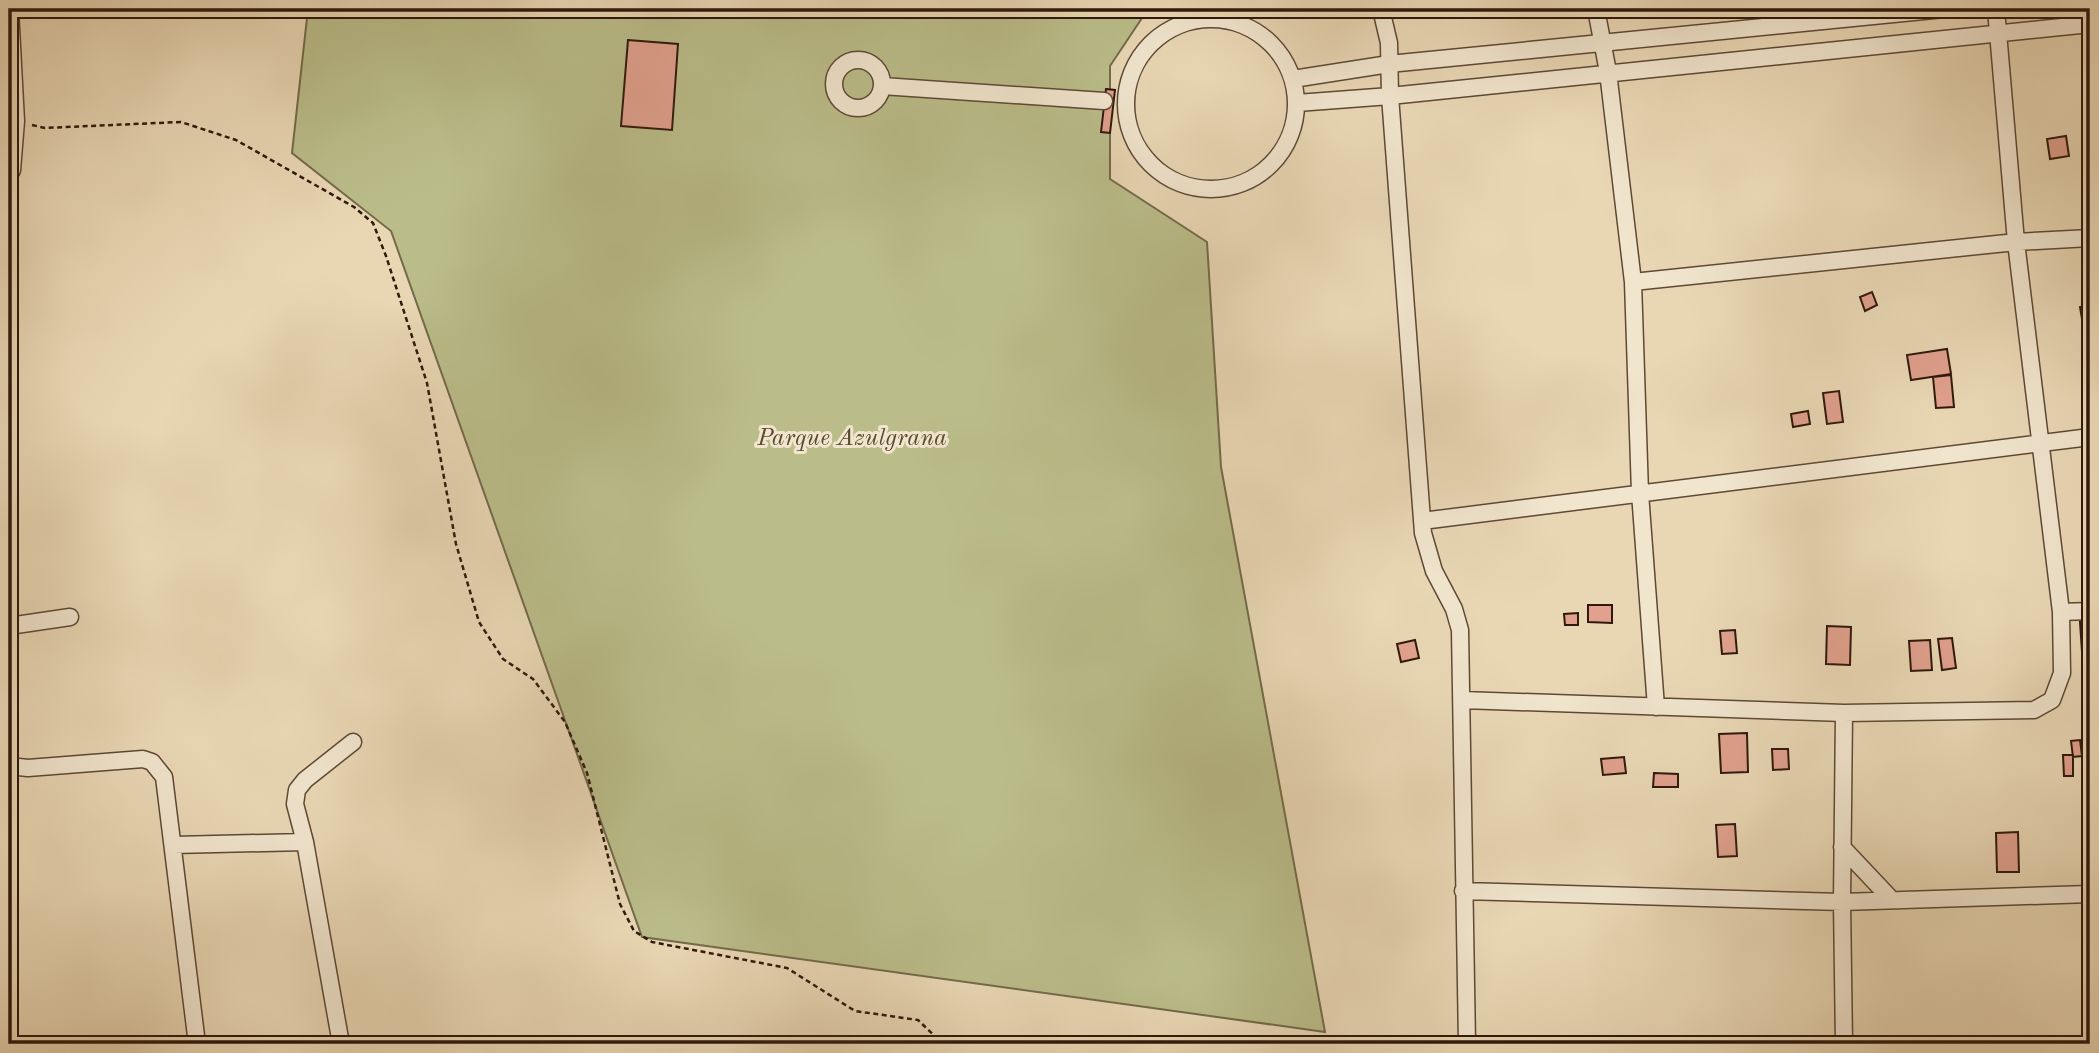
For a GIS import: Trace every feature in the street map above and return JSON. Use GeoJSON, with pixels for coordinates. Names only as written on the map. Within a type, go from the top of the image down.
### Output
{"type":"FeatureCollection","features":[{"type":"Feature","properties":{"kind":"street"},"geometry":{"type":"LineString","coordinates":[[9,175],[12,170],[10,9]]}},
{"type":"Feature","properties":{"kind":"street"},"geometry":{"type":"LineString","coordinates":[[1381,9],[1389,43],[1390,96],[1423,533],[1434,571],[1454,609],[1460,630],[1467,1044]]}},
{"type":"Feature","properties":{"kind":"street"},"geometry":{"type":"LineString","coordinates":[[1596,9],[1608,72],[1633,282],[1640,494],[1656,707]]}},
{"type":"Feature","properties":{"kind":"street"},"geometry":{"type":"LineString","coordinates":[[1293,79],[1389,64],[1944,9]]}},
{"type":"Feature","properties":{"kind":"street"},"geometry":{"type":"LineString","coordinates":[[1462,700],[1844,713],[2034,710],[2052,700],[2062,673],[2061,612],[2016,242],[1996,9]]}},
{"type":"Feature","properties":{"kind":"street"},"geometry":{"type":"LineString","coordinates":[[1206,13],[1234,21],[1260,33],[1280,53],[1293,79],[1297,103],[1293,130],[1281,154],[1262,173],[1238,185],[1212,189],[1185,185],[1161,173],[1142,153],[1115,102],[1127,89],[1136,62],[1154,40],[1178,24],[1206,13]]}},
{"type":"Feature","properties":{"kind":"street"},"geometry":{"type":"LineString","coordinates":[[1297,103],[1390,96],[2090,24]]}},
{"type":"Feature","properties":{"kind":"street"},"geometry":{"type":"LineString","coordinates":[[882,86],[1115,102]]}},
{"type":"Feature","properties":{"kind":"street"},"geometry":{"type":"LineString","coordinates":[[1633,282],[2016,242],[2090,238]]}},
{"type":"Feature","properties":{"kind":"street"},"geometry":{"type":"LineString","coordinates":[[1422,521],[2090,437]]}},
{"type":"Feature","properties":{"kind":"street"},"geometry":{"type":"LineString","coordinates":[[2061,612],[2090,611]]}},
{"type":"Feature","properties":{"kind":"street"},"geometry":{"type":"LineString","coordinates":[[9,626],[70,617]]}},
{"type":"Feature","properties":{"kind":"street"},"geometry":{"type":"LineString","coordinates":[[1844,713],[1844,1044]]}},
{"type":"Feature","properties":{"kind":"street"},"geometry":{"type":"LineString","coordinates":[[341,1044],[305,842],[295,804],[297,790],[305,780],[353,742]]}},
{"type":"Feature","properties":{"kind":"street"},"geometry":{"type":"LineString","coordinates":[[9,766],[28,768],[133,759],[152,762],[164,777],[197,1044]]}},
{"type":"Feature","properties":{"kind":"street"},"geometry":{"type":"LineString","coordinates":[[174,845],[305,842]]}},
{"type":"Feature","properties":{"kind":"street"},"geometry":{"type":"LineString","coordinates":[[1842,847],[1892,900]]}},
{"type":"Feature","properties":{"kind":"street"},"geometry":{"type":"LineString","coordinates":[[1463,891],[1842,902],[2090,894]]}},
{"type":"Feature","properties":{"kind":"path"},"geometry":{"type":"LineString","coordinates":[[12,121],[45,128],[181,122],[236,140],[354,207],[373,223],[427,383],[456,544],[479,622],[503,659],[533,679],[565,722],[587,773],[620,904],[634,931],[652,942],[787,968],[855,1011],[918,1020],[943,1044]]}},
{"type":"Feature","properties":{"kind":"green space","name":"Parque Azulgrana"},"geometry":{"type":"Polygon","coordinates":[[[308,9],[1148,9],[1110,66],[1110,179],[1207,242],[1221,467],[1325,1032],[642,937],[391,231],[292,153],[308,9]]]}},
{"type":"Feature","properties":{"kind":"building"},"geometry":{"type":"Polygon","coordinates":[[[628,40],[678,44],[672,130],[621,126],[628,40]]]}},
{"type":"Feature","properties":{"kind":"building"},"geometry":{"type":"Polygon","coordinates":[[[1106,89],[1115,90],[1110,133],[1101,132],[1106,89]]]}},
{"type":"Feature","properties":{"kind":"building"},"geometry":{"type":"Polygon","coordinates":[[[2066,136],[2069,156],[2050,159],[2047,139],[2066,136]]]}},
{"type":"Feature","properties":{"kind":"building"},"geometry":{"type":"Polygon","coordinates":[[[1872,292],[1877,305],[1865,311],[1860,297],[1872,292]]]}},
{"type":"Feature","properties":{"kind":"building"},"geometry":{"type":"Polygon","coordinates":[[[2090,305],[2090,318],[2082,319],[2080,307],[2090,305]]]}},
{"type":"Feature","properties":{"kind":"building"},"geometry":{"type":"Polygon","coordinates":[[[1947,349],[1951,374],[1911,380],[1907,355],[1947,349]]]}},
{"type":"Feature","properties":{"kind":"building"},"geometry":{"type":"Polygon","coordinates":[[[1951,375],[1954,407],[1936,408],[1933,377],[1951,375]]]}},
{"type":"Feature","properties":{"kind":"building"},"geometry":{"type":"Polygon","coordinates":[[[1839,391],[1843,422],[1827,424],[1823,393],[1839,391]]]}},
{"type":"Feature","properties":{"kind":"building"},"geometry":{"type":"Polygon","coordinates":[[[1808,411],[1810,424],[1793,427],[1791,414],[1808,411]]]}},
{"type":"Feature","properties":{"kind":"building"},"geometry":{"type":"Polygon","coordinates":[[[1588,605],[1612,605],[1612,623],[1588,622],[1588,605]]]}},
{"type":"Feature","properties":{"kind":"building"},"geometry":{"type":"Polygon","coordinates":[[[1578,613],[1578,625],[1565,625],[1564,614],[1578,613]]]}},
{"type":"Feature","properties":{"kind":"building"},"geometry":{"type":"Polygon","coordinates":[[[2090,621],[2090,651],[2082,652],[2080,622],[2090,621]]]}},
{"type":"Feature","properties":{"kind":"building"},"geometry":{"type":"Polygon","coordinates":[[[1827,626],[1851,627],[1850,665],[1826,664],[1827,626]]]}},
{"type":"Feature","properties":{"kind":"building"},"geometry":{"type":"Polygon","coordinates":[[[1735,630],[1737,653],[1722,654],[1720,631],[1735,630]]]}},
{"type":"Feature","properties":{"kind":"building"},"geometry":{"type":"Polygon","coordinates":[[[1952,638],[1956,668],[1942,670],[1938,639],[1952,638]]]}},
{"type":"Feature","properties":{"kind":"building"},"geometry":{"type":"Polygon","coordinates":[[[1415,640],[1419,658],[1401,662],[1397,644],[1415,640]]]}},
{"type":"Feature","properties":{"kind":"building"},"geometry":{"type":"Polygon","coordinates":[[[1930,640],[1932,670],[1911,671],[1909,641],[1930,640]]]}},
{"type":"Feature","properties":{"kind":"building"},"geometry":{"type":"Polygon","coordinates":[[[2090,664],[2090,687],[2087,687],[2085,665],[2090,664]]]}},
{"type":"Feature","properties":{"kind":"building"},"geometry":{"type":"Polygon","coordinates":[[[1747,733],[1748,772],[1721,773],[1719,734],[1747,733]]]}},
{"type":"Feature","properties":{"kind":"building"},"geometry":{"type":"Polygon","coordinates":[[[2080,740],[2082,756],[2073,757],[2071,741],[2080,740]]]}},
{"type":"Feature","properties":{"kind":"building"},"geometry":{"type":"Polygon","coordinates":[[[1772,749],[1788,749],[1789,769],[1773,770],[1772,749]]]}},
{"type":"Feature","properties":{"kind":"building"},"geometry":{"type":"Polygon","coordinates":[[[2063,755],[2073,755],[2073,776],[2064,776],[2063,755]]]}},
{"type":"Feature","properties":{"kind":"building"},"geometry":{"type":"Polygon","coordinates":[[[1624,757],[1626,773],[1603,775],[1601,759],[1624,757]]]}},
{"type":"Feature","properties":{"kind":"building"},"geometry":{"type":"Polygon","coordinates":[[[1654,773],[1678,774],[1678,787],[1653,787],[1654,773]]]}},
{"type":"Feature","properties":{"kind":"building"},"geometry":{"type":"Polygon","coordinates":[[[1735,824],[1737,856],[1718,857],[1716,825],[1735,824]]]}},
{"type":"Feature","properties":{"kind":"building"},"geometry":{"type":"Polygon","coordinates":[[[2018,832],[2019,872],[1997,872],[1996,833],[2018,832]]]}}]}
